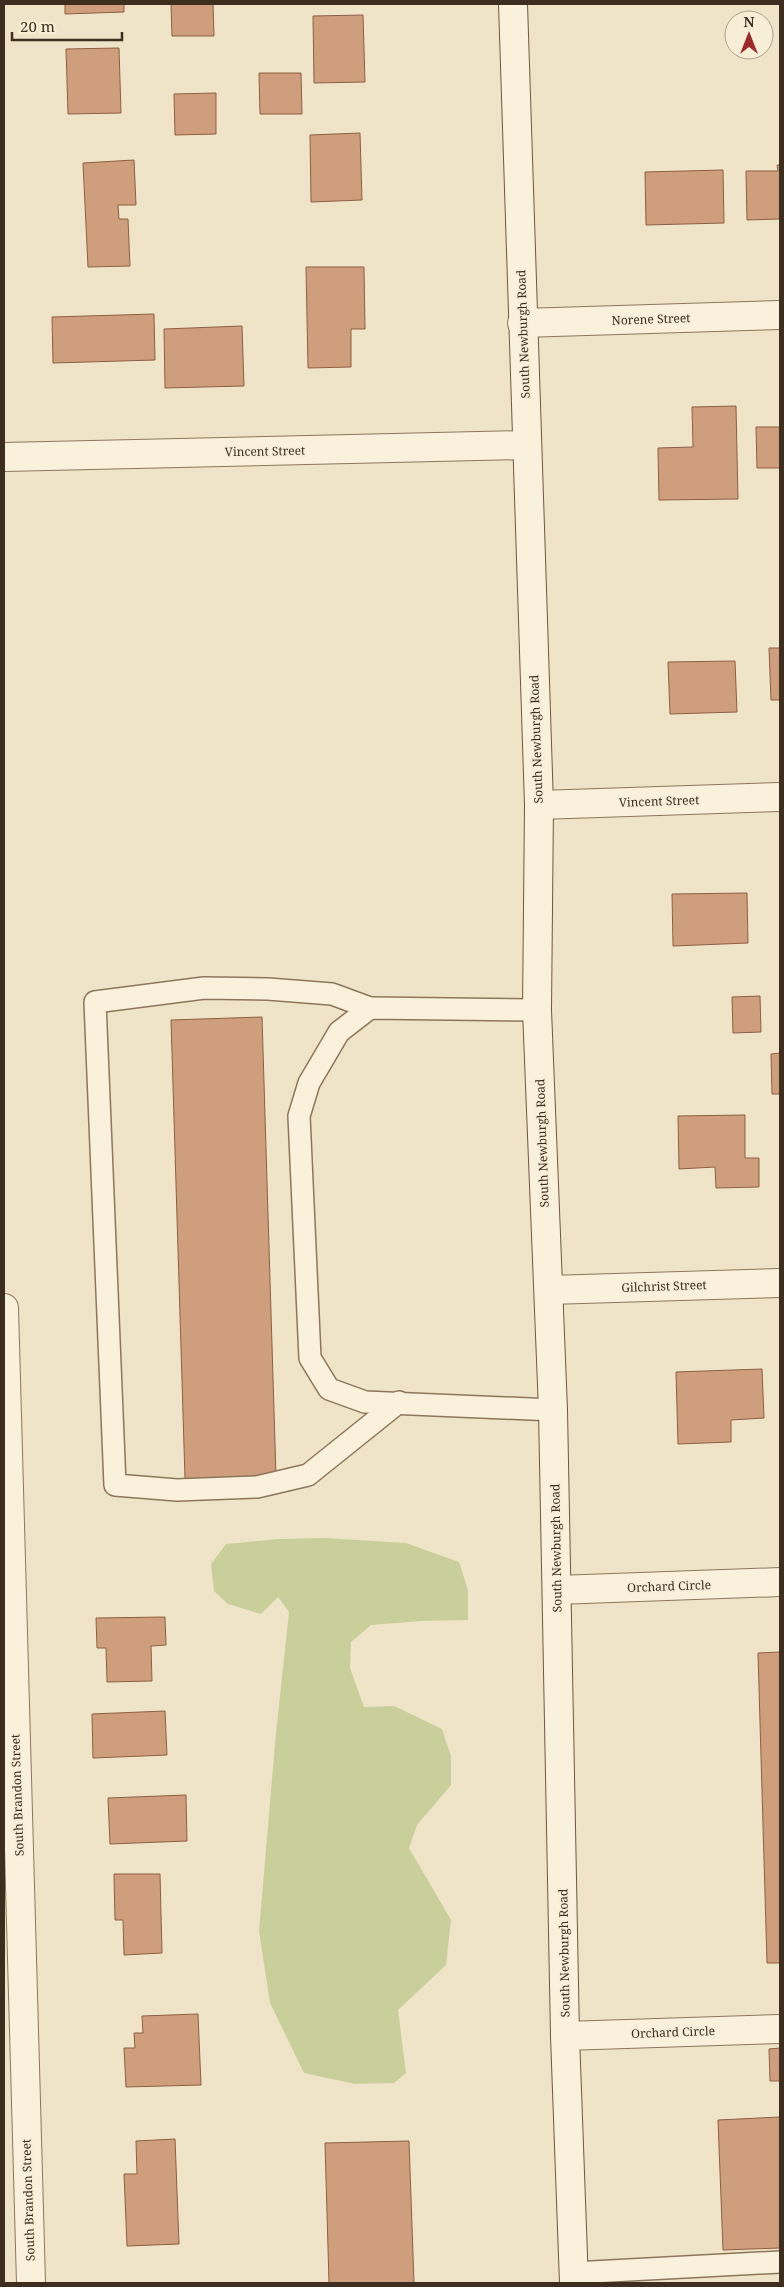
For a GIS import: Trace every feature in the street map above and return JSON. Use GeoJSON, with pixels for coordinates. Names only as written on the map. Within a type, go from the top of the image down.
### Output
{"type":"FeatureCollection","features":[{"type":"Feature","properties":{"kind":"street","name":"South Newburgh Road"},"geometry":{"type":"LineString","coordinates":[[513,4],[539,805],[537,1010],[553,1410],[573,2278]]}},
{"type":"Feature","properties":{"kind":"street","name":"Norene Street"},"geometry":{"type":"LineString","coordinates":[[522,323],[780,315]]}},
{"type":"Feature","properties":{"kind":"street","name":"Vincent Street"},"geometry":{"type":"LineString","coordinates":[[4,458],[526,444]]}},
{"type":"Feature","properties":{"kind":"street","name":"Vincent Street"},"geometry":{"type":"LineString","coordinates":[[539,805],[780,797]]}},
{"type":"Feature","properties":{"kind":"street","name":"Gilchrist Street"},"geometry":{"type":"LineString","coordinates":[[549,1290],[780,1283]]}},
{"type":"Feature","properties":{"kind":"street","name":"South Brandon Street"},"geometry":{"type":"LineString","coordinates":[[4,1308],[31,2283]]}},
{"type":"Feature","properties":{"kind":"street","name":"Orchard Circle"},"geometry":{"type":"LineString","coordinates":[[557,1590],[780,1582]]}},
{"type":"Feature","properties":{"kind":"street","name":"Orchard Circle"},"geometry":{"type":"LineString","coordinates":[[566,2036],[780,2029]]}},
{"type":"Feature","properties":{"kind":"lane"},"geometry":{"type":"LineString","coordinates":[[399,1402],[308,1475],[257,1487],[177,1490],[115,1485],[95,1002],[204,988],[259,989],[332,994],[370,1008],[537,1010]]}},
{"type":"Feature","properties":{"kind":"lane"},"geometry":{"type":"LineString","coordinates":[[370,1008],[339,1032],[309,1083],[299,1116],[310,1358],[330,1389],[365,1402],[553,1410]]}},
{"type":"Feature","properties":{"kind":"lane"},"geometry":{"type":"LineString","coordinates":[[573,2278],[726,2274],[780,2262]]}},
{"type":"Feature","properties":{"kind":"green space"},"geometry":{"type":"Polygon","coordinates":[[[325,1538],[406,1543],[459,1562],[468,1590],[468,1620],[371,1625],[351,1642],[350,1668],[364,1707],[394,1706],[442,1729],[451,1756],[451,1785],[417,1825],[409,1848],[451,1920],[446,1965],[398,2010],[406,2073],[394,2083],[355,2084],[304,2073],[270,2003],[259,1931],[276,1733],[289,1612],[278,1597],[261,1614],[228,1604],[214,1591],[211,1564],[226,1544],[279,1539],[325,1538]]]}},
{"type":"Feature","properties":{"kind":"building"},"geometry":{"type":"Polygon","coordinates":[[[65,4],[124,4],[124,12],[65,14],[65,4]]]}},
{"type":"Feature","properties":{"kind":"building"},"geometry":{"type":"Polygon","coordinates":[[[171,4],[213,4],[214,36],[172,36],[171,4]]]}},
{"type":"Feature","properties":{"kind":"building"},"geometry":{"type":"Polygon","coordinates":[[[363,15],[365,82],[314,83],[313,16],[363,15]]]}},
{"type":"Feature","properties":{"kind":"building"},"geometry":{"type":"Polygon","coordinates":[[[119,48],[121,113],[68,114],[66,49],[119,48]]]}},
{"type":"Feature","properties":{"kind":"building"},"geometry":{"type":"Polygon","coordinates":[[[259,73],[301,73],[302,114],[260,114],[259,73]]]}},
{"type":"Feature","properties":{"kind":"building"},"geometry":{"type":"Polygon","coordinates":[[[216,93],[216,134],[175,135],[174,94],[216,93]]]}},
{"type":"Feature","properties":{"kind":"building"},"geometry":{"type":"Polygon","coordinates":[[[360,133],[362,200],[311,202],[310,135],[360,133]]]}},
{"type":"Feature","properties":{"kind":"building"},"geometry":{"type":"Polygon","coordinates":[[[134,160],[136,205],[118,205],[119,219],[128,219],[130,266],[88,267],[83,163],[134,160]]]}},
{"type":"Feature","properties":{"kind":"building"},"geometry":{"type":"Polygon","coordinates":[[[777,165],[780,165],[780,219],[747,220],[746,171],[778,171],[777,165]]]}},
{"type":"Feature","properties":{"kind":"building"},"geometry":{"type":"Polygon","coordinates":[[[723,170],[724,223],[646,225],[645,172],[723,170]]]}},
{"type":"Feature","properties":{"kind":"building"},"geometry":{"type":"Polygon","coordinates":[[[306,267],[364,267],[365,329],[351,329],[351,367],[308,368],[306,267]]]}},
{"type":"Feature","properties":{"kind":"building"},"geometry":{"type":"Polygon","coordinates":[[[154,314],[155,360],[53,363],[52,317],[154,314]]]}},
{"type":"Feature","properties":{"kind":"building"},"geometry":{"type":"Polygon","coordinates":[[[242,326],[244,386],[165,388],[164,329],[242,326]]]}},
{"type":"Feature","properties":{"kind":"building"},"geometry":{"type":"Polygon","coordinates":[[[736,406],[738,499],[659,500],[658,448],[693,447],[692,407],[736,406]]]}},
{"type":"Feature","properties":{"kind":"building"},"geometry":{"type":"Polygon","coordinates":[[[756,427],[780,427],[780,468],[757,468],[756,427]]]}},
{"type":"Feature","properties":{"kind":"building"},"geometry":{"type":"Polygon","coordinates":[[[769,648],[780,648],[780,700],[771,700],[769,648]]]}},
{"type":"Feature","properties":{"kind":"building"},"geometry":{"type":"Polygon","coordinates":[[[735,661],[737,712],[670,714],[668,662],[735,661]]]}},
{"type":"Feature","properties":{"kind":"building"},"geometry":{"type":"Polygon","coordinates":[[[747,893],[748,943],[673,946],[672,894],[747,893]]]}},
{"type":"Feature","properties":{"kind":"building"},"geometry":{"type":"Polygon","coordinates":[[[760,996],[761,1032],[733,1033],[732,997],[760,996]]]}},
{"type":"Feature","properties":{"kind":"building"},"geometry":{"type":"Polygon","coordinates":[[[262,1017],[276,1476],[185,1479],[171,1020],[262,1017]]]}},
{"type":"Feature","properties":{"kind":"building"},"geometry":{"type":"Polygon","coordinates":[[[780,1053],[780,1094],[772,1094],[771,1054],[780,1053]]]}},
{"type":"Feature","properties":{"kind":"building"},"geometry":{"type":"Polygon","coordinates":[[[745,1115],[745,1158],[759,1158],[759,1187],[716,1188],[715,1167],[679,1169],[678,1116],[745,1115]]]}},
{"type":"Feature","properties":{"kind":"building"},"geometry":{"type":"Polygon","coordinates":[[[762,1369],[764,1418],[731,1420],[731,1442],[678,1444],[676,1372],[762,1369]]]}},
{"type":"Feature","properties":{"kind":"building"},"geometry":{"type":"Polygon","coordinates":[[[165,1617],[166,1645],[151,1646],[152,1681],[107,1682],[106,1648],[97,1648],[96,1618],[165,1617]]]}},
{"type":"Feature","properties":{"kind":"building"},"geometry":{"type":"Polygon","coordinates":[[[780,1652],[780,1963],[767,1963],[758,1653],[780,1652]]]}},
{"type":"Feature","properties":{"kind":"building"},"geometry":{"type":"Polygon","coordinates":[[[165,1711],[167,1755],[93,1758],[92,1714],[165,1711]]]}},
{"type":"Feature","properties":{"kind":"building"},"geometry":{"type":"Polygon","coordinates":[[[186,1795],[187,1841],[110,1844],[108,1798],[186,1795]]]}},
{"type":"Feature","properties":{"kind":"building"},"geometry":{"type":"Polygon","coordinates":[[[114,1874],[160,1874],[162,1953],[124,1955],[123,1920],[115,1920],[114,1874]]]}},
{"type":"Feature","properties":{"kind":"building"},"geometry":{"type":"Polygon","coordinates":[[[198,2014],[201,2085],[126,2087],[124,2048],[135,2048],[134,2033],[143,2033],[142,2016],[198,2014]]]}},
{"type":"Feature","properties":{"kind":"building"},"geometry":{"type":"Polygon","coordinates":[[[780,2048],[780,2081],[770,2081],[769,2049],[780,2048]]]}},
{"type":"Feature","properties":{"kind":"building"},"geometry":{"type":"Polygon","coordinates":[[[780,2117],[780,2248],[723,2250],[718,2120],[780,2117]]]}},
{"type":"Feature","properties":{"kind":"building"},"geometry":{"type":"Polygon","coordinates":[[[175,2139],[179,2244],[127,2246],[124,2174],[137,2174],[136,2141],[175,2139]]]}},
{"type":"Feature","properties":{"kind":"building"},"geometry":{"type":"Polygon","coordinates":[[[409,2141],[414,2283],[329,2283],[325,2143],[409,2141]]]}}]}
